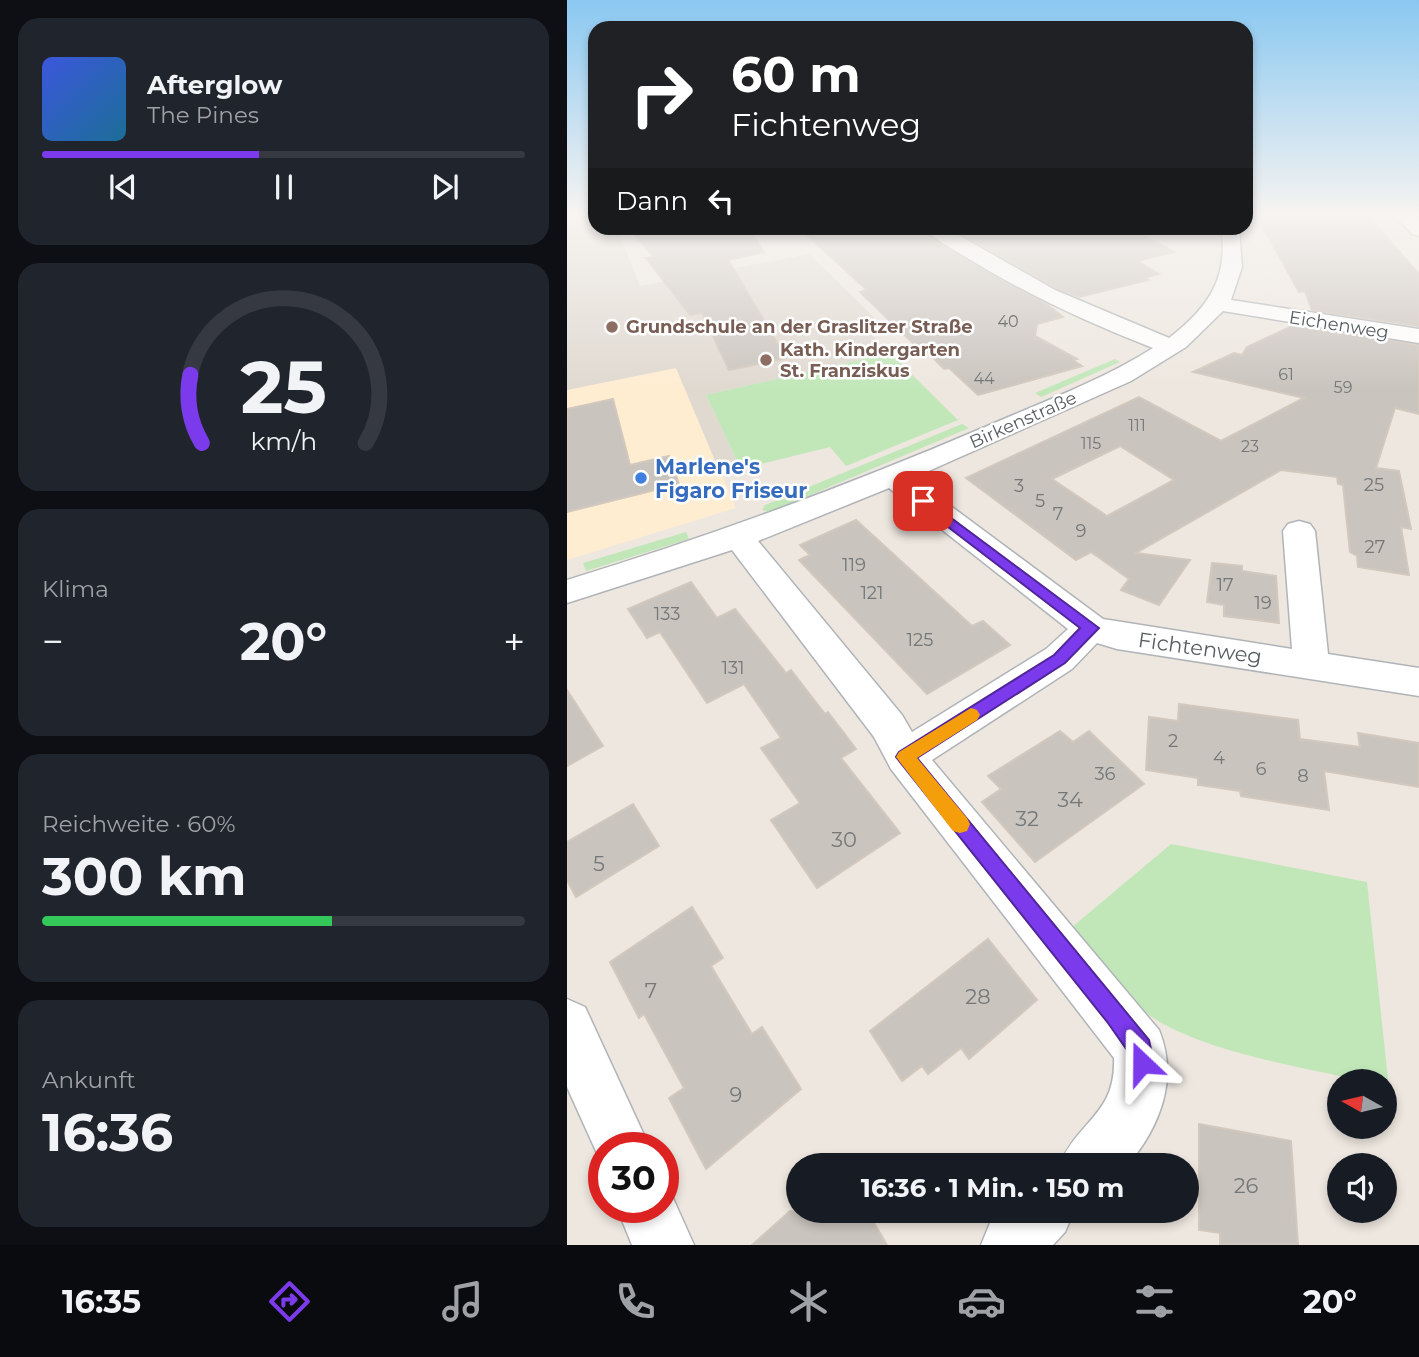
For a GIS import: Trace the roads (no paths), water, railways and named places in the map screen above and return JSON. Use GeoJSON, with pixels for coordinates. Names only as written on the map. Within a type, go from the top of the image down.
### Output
{"type":"FeatureCollection","features":[{"type":"Feature","properties":{"kind":"street"},"geometry":{"type":"LineString","coordinates":[[1006,273],[1031,289],[1098,319],[1170,346]]}},
{"type":"Feature","properties":{"kind":"street","name":"Birkenstraße"},"geometry":{"type":"LineString","coordinates":[[567,592],[738,537],[892,476],[1072,399],[1170,346],[1196,327],[1218,304],[1232,273]]}},
{"type":"Feature","properties":{"kind":"street","name":"Eichenweg"},"geometry":{"type":"LineString","coordinates":[[1218,304],[1419,336]]}},
{"type":"Feature","properties":{"kind":"street","name":"Fichtenweg"},"geometry":{"type":"LineString","coordinates":[[892,476],[1061,608],[1091,628],[1117,636],[1419,682]]}},
{"type":"Feature","properties":{"kind":"street"},"geometry":{"type":"LineString","coordinates":[[1299,531],[1311,664]]}},
{"type":"Feature","properties":{"kind":"street"},"geometry":{"type":"LineString","coordinates":[[738,537],[888,726],[905,757],[1140,1049],[1143,1078],[1128,1124],[1100,1153]]}},
{"type":"Feature","properties":{"kind":"street"},"geometry":{"type":"LineString","coordinates":[[905,757],[1059,659],[1091,628]]}},
{"type":"Feature","properties":{"kind":"street"},"geometry":{"type":"LineString","coordinates":[[567,1025],[614,1132]]}},
{"type":"Feature","properties":{"kind":"street"},"geometry":{"type":"LineString","coordinates":[[653,1223],[663,1245]]}},
{"type":"Feature","properties":{"kind":"street"},"geometry":{"type":"LineString","coordinates":[[1012,1245],[1033,1223]]}},
{"type":"Feature","properties":{"kind":"place","name":"Grundschule an der Graslitzer Straße"},"geometry":{"type":"Point","coordinates":[612,327]}},
{"type":"Feature","properties":{"kind":"place","name":"Kath. Kindergarten St. Franziskus"},"geometry":{"type":"Point","coordinates":[766,360]}},
{"type":"Feature","properties":{"kind":"place","name":"Marlene's Figaro Friseur"},"geometry":{"type":"Point","coordinates":[641,478]}}]}
